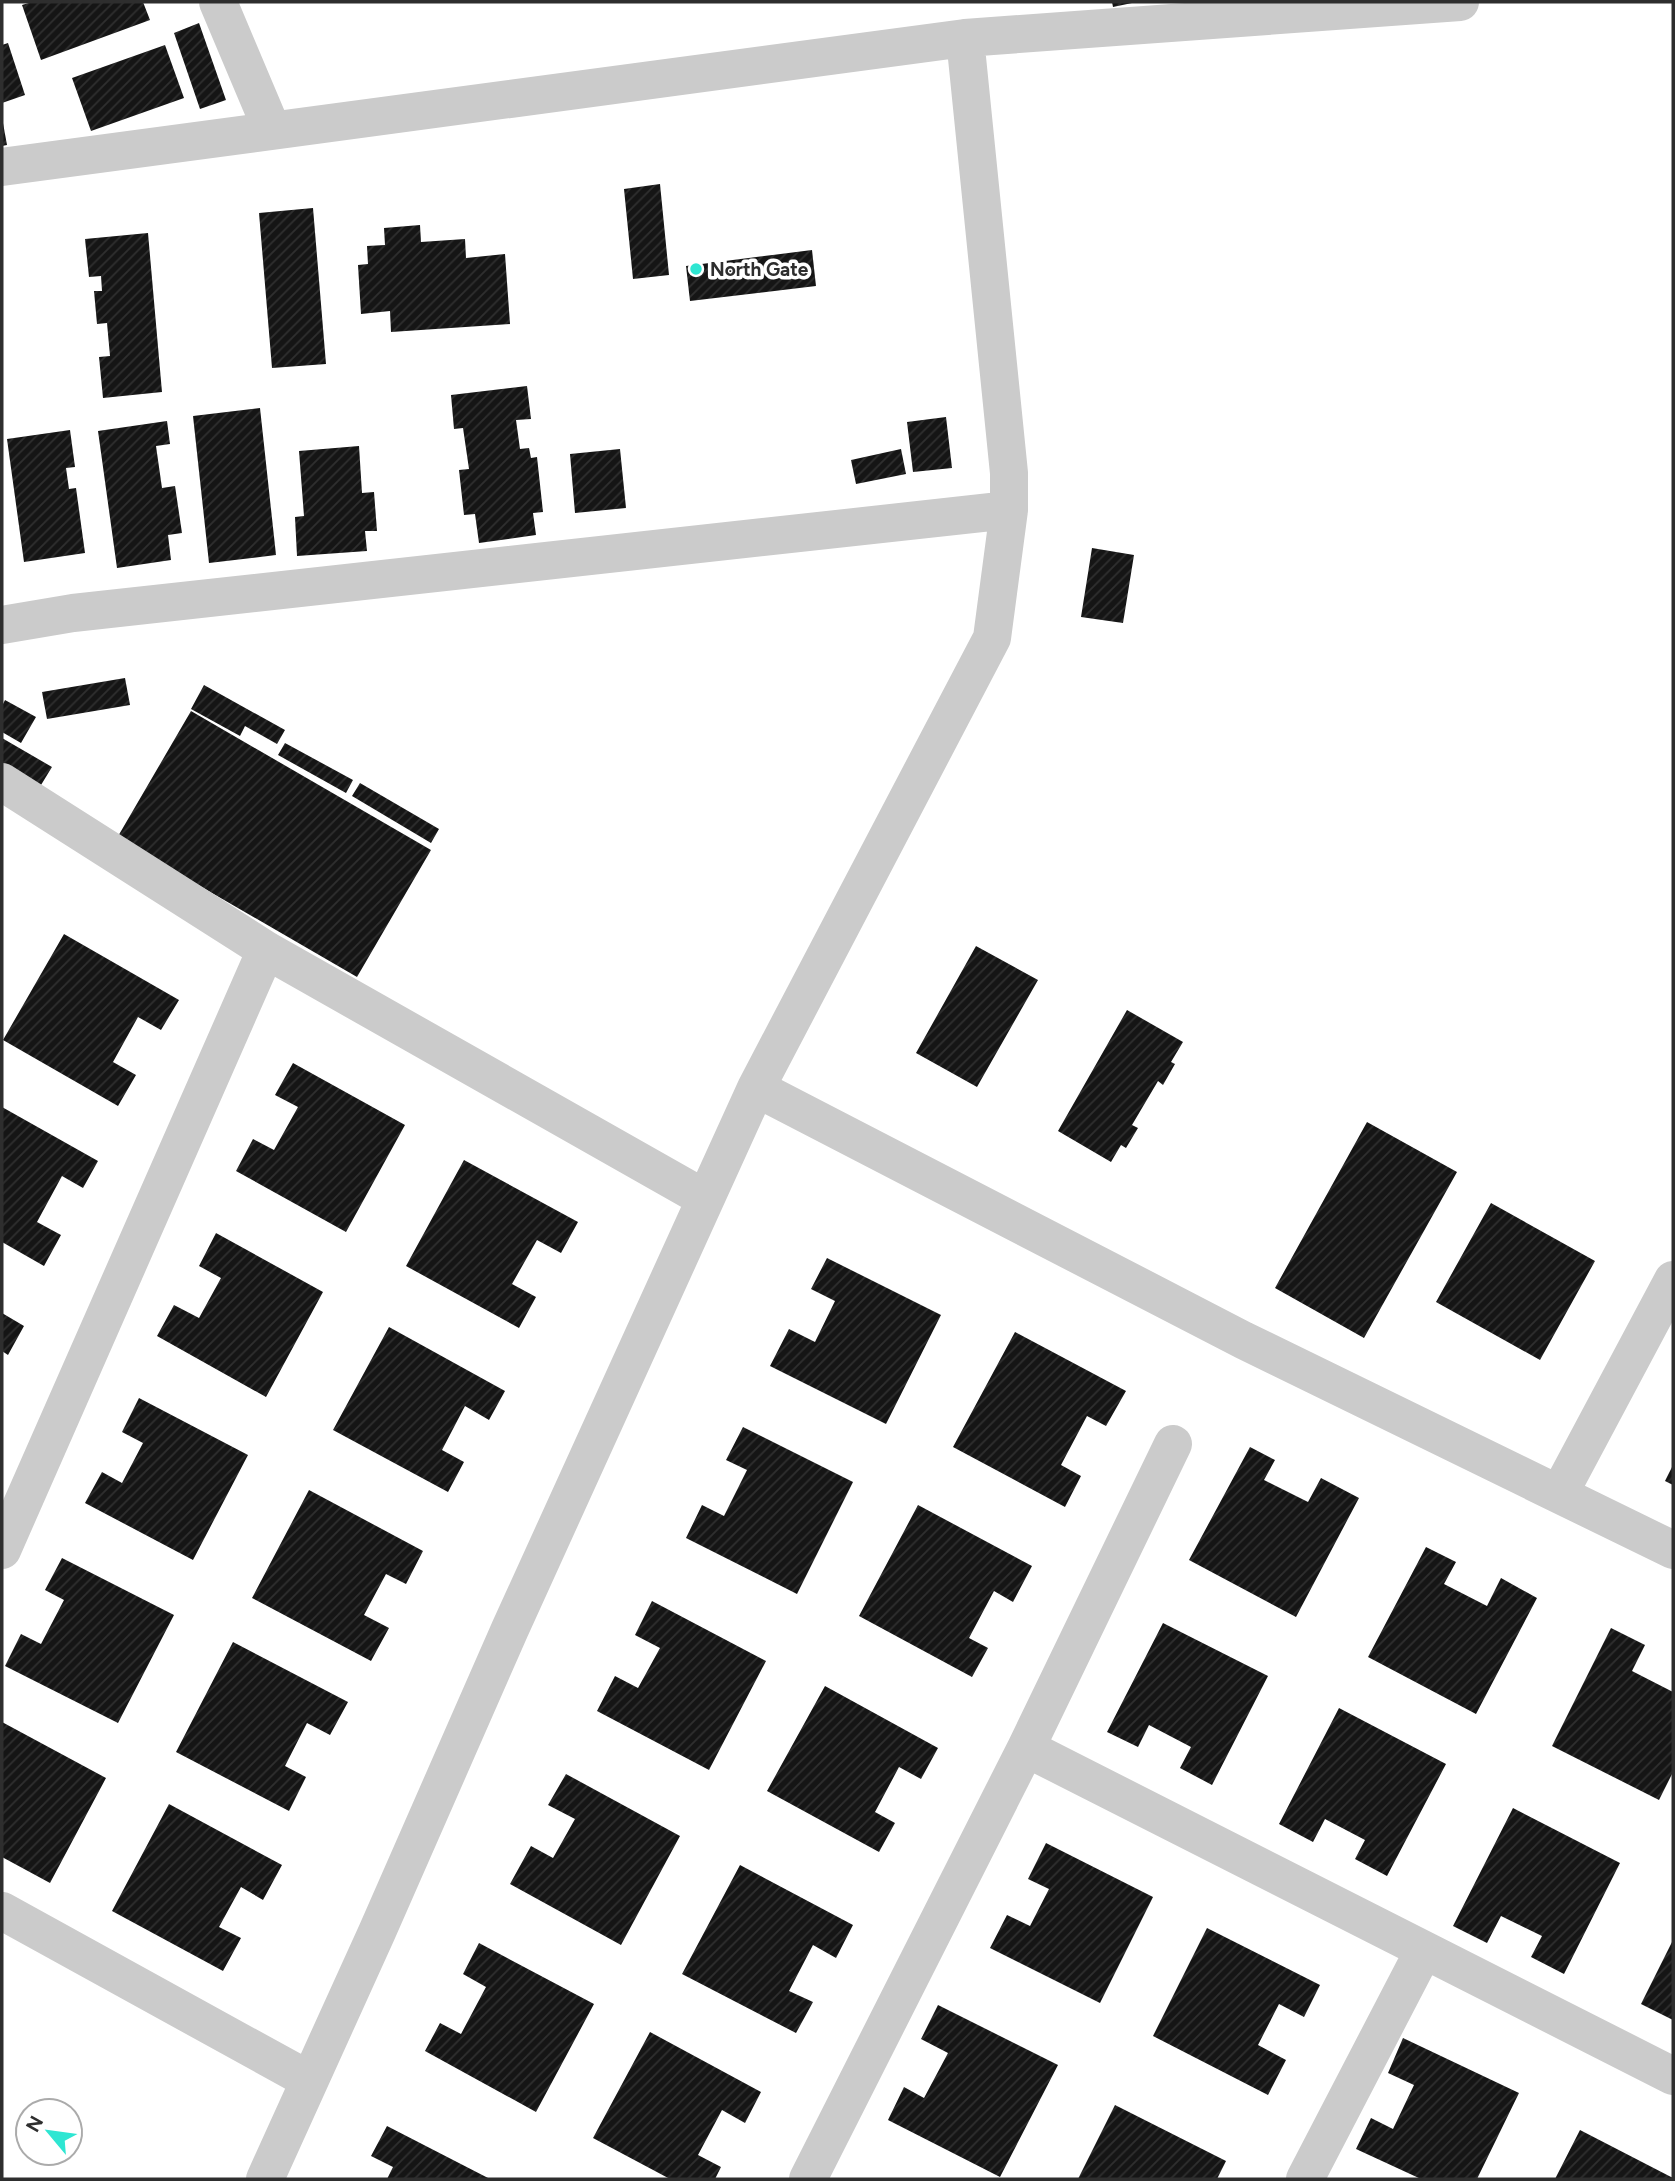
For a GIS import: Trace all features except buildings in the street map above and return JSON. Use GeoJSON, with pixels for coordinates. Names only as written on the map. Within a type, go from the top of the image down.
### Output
{"type":"FeatureCollection","features":[{"type":"Feature","properties":{"kind":"street"},"geometry":{"type":"LineString","coordinates":[[218,2],[272,130]]}},
{"type":"Feature","properties":{"kind":"street"},"geometry":{"type":"LineString","coordinates":[[2,167],[965,38],[1452,2]]}},
{"type":"Feature","properties":{"kind":"street"},"geometry":{"type":"LineString","coordinates":[[265,2179],[756,1088],[992,638],[1009,510],[1009,473],[965,38]]}},
{"type":"Feature","properties":{"kind":"street"},"geometry":{"type":"LineString","coordinates":[[2,625],[87,611],[1009,510]]}},
{"type":"Feature","properties":{"kind":"street"},"geometry":{"type":"LineString","coordinates":[[2,782],[266,950],[705,1198]]}},
{"type":"Feature","properties":{"kind":"street"},"geometry":{"type":"LineString","coordinates":[[2,1550],[266,950]]}},
{"type":"Feature","properties":{"kind":"street"},"geometry":{"type":"LineString","coordinates":[[756,1088],[1243,1340],[1673,1550]]}},
{"type":"Feature","properties":{"kind":"street"},"geometry":{"type":"LineString","coordinates":[[1559,1494],[1673,1280]]}},
{"type":"Feature","properties":{"kind":"street"},"geometry":{"type":"LineString","coordinates":[[808,2179],[1026,1748],[1173,1444]]}},
{"type":"Feature","properties":{"kind":"street"},"geometry":{"type":"LineString","coordinates":[[1026,1748],[1673,2076]]}},
{"type":"Feature","properties":{"kind":"street"},"geometry":{"type":"LineString","coordinates":[[2,1911],[309,2080]]}},
{"type":"Feature","properties":{"kind":"street"},"geometry":{"type":"LineString","coordinates":[[1305,2179],[1424,1950]]}},
{"type":"Feature","properties":{"kind":"place","name":"North Gate"},"geometry":{"type":"Point","coordinates":[696,269]}}]}
